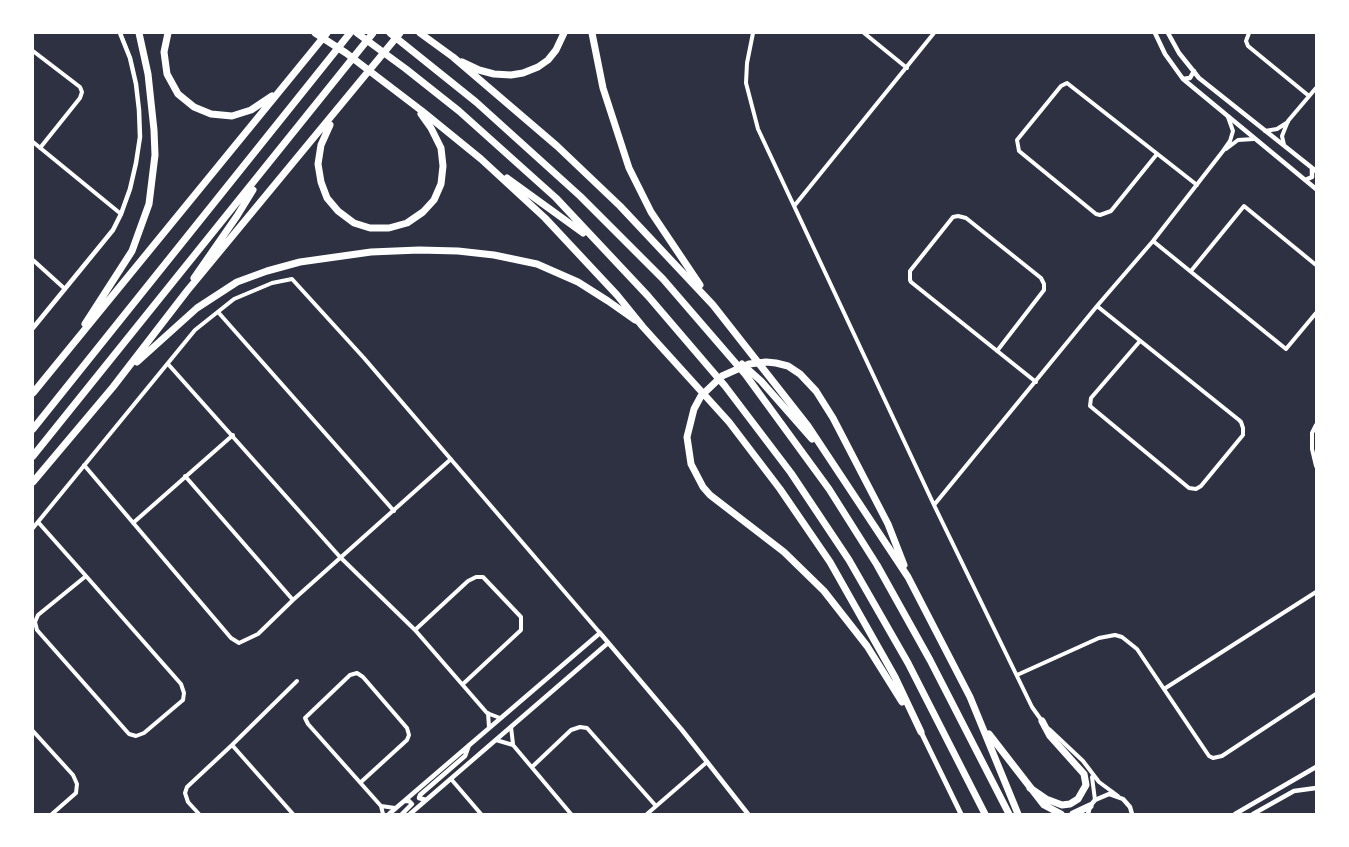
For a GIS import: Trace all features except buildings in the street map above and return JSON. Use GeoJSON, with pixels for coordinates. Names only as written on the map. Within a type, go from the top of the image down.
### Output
{"type":"FeatureCollection","features":[{"type":"Feature","properties":{"kind":"highway"},"geometry":{"type":"LineString","coordinates":[[64,354],[132,251],[149,204],[154,167],[154,130],[148,74],[139,33]]}},
{"type":"Feature","properties":{"kind":"highway"},"geometry":{"type":"LineString","coordinates":[[168,33],[164,57],[169,80],[182,98],[198,110],[221,116],[238,114],[256,108],[284,87]]}},
{"type":"Feature","properties":{"kind":"highway"},"geometry":{"type":"LineString","coordinates":[[315,33],[346,53],[414,104],[481,159],[545,218],[618,295],[643,327],[729,422],[780,489],[830,562],[895,677],[921,732]]}},
{"type":"Feature","properties":{"kind":"highway"},"geometry":{"type":"LineString","coordinates":[[33,393],[327,33]]}},
{"type":"Feature","properties":{"kind":"highway"},"geometry":{"type":"LineString","coordinates":[[33,429],[350,33]]}},
{"type":"Feature","properties":{"kind":"highway"},"geometry":{"type":"LineString","coordinates":[[357,33],[415,76],[556,198],[677,328],[711,368],[753,421],[849,560],[903,653],[985,814]]}},
{"type":"Feature","properties":{"kind":"highway"},"geometry":{"type":"LineString","coordinates":[[33,456],[373,33]]}},
{"type":"Feature","properties":{"kind":"highway"},"geometry":{"type":"LineString","coordinates":[[390,33],[476,102],[580,196],[635,249],[719,342],[818,473],[877,565],[930,660],[1009,814]]}},
{"type":"Feature","properties":{"kind":"highway"},"geometry":{"type":"LineString","coordinates":[[33,482],[124,374],[187,291],[400,33]]}},
{"type":"Feature","properties":{"kind":"highway"},"geometry":{"type":"LineString","coordinates":[[420,33],[453,57],[557,146],[620,206],[713,305]]}},
{"type":"Feature","properties":{"kind":"highway"},"geometry":{"type":"LineString","coordinates":[[453,57],[487,73],[505,76],[523,73],[548,60],[564,33]]}},
{"type":"Feature","properties":{"kind":"highway"},"geometry":{"type":"LineString","coordinates":[[592,33],[603,88],[629,168],[651,212],[713,305],[808,426],[908,577],[960,677],[1018,814]]}},
{"type":"Feature","properties":{"kind":"highway"},"geometry":{"type":"LineString","coordinates":[[334,115],[323,139],[319,157],[319,174],[324,192],[334,207],[354,223],[370,228],[389,228],[406,223],[423,212],[436,195],[442,178],[443,160],[439,143],[414,104]]}},
{"type":"Feature","properties":{"kind":"highway"},"geometry":{"type":"LineString","coordinates":[[481,159],[599,244]]}},
{"type":"Feature","properties":{"kind":"highway"},"geometry":{"type":"LineString","coordinates":[[187,291],[196,274],[237,216],[264,169]]}},
{"type":"Feature","properties":{"kind":"highway"},"geometry":{"type":"LineString","coordinates":[[124,374],[197,308],[237,282],[267,270],[300,262],[371,252],[458,251],[494,255],[537,264],[578,282],[643,327]]}},
{"type":"Feature","properties":{"kind":"highway"},"geometry":{"type":"LineString","coordinates":[[719,342],[761,381],[825,454]]}},
{"type":"Feature","properties":{"kind":"highway"},"geometry":{"type":"LineString","coordinates":[[908,577],[888,524],[824,404],[816,391],[800,374],[788,366],[776,363],[749,364],[722,376],[701,396],[692,416],[687,437],[691,464],[703,487],[710,495],[784,552],[824,591],[867,646],[921,732]]}},
{"type":"Feature","properties":{"kind":"highway"},"geometry":{"type":"LineString","coordinates":[[1030,788],[1046,799],[1062,805],[1070,804],[1078,799],[1086,785],[1084,774],[1050,736],[1042,721]]}},
{"type":"Feature","properties":{"kind":"highway"},"geometry":{"type":"LineString","coordinates":[[982,725],[1044,805],[1060,814]]}},
{"type":"Feature","properties":{"kind":"highway"},"geometry":{"type":"LineString","coordinates":[[1073,814],[1089,810]]}},
{"type":"Feature","properties":{"kind":"main road"},"geometry":{"type":"LineString","coordinates":[[921,732],[961,814]]}},
{"type":"Feature","properties":{"kind":"street"},"geometry":{"type":"LineString","coordinates":[[33,328],[113,230],[130,189],[136,164],[140,128],[136,84],[120,33]]}},
{"type":"Feature","properties":{"kind":"street"},"geometry":{"type":"LineString","coordinates":[[753,33],[746,83],[758,129],[934,505],[1035,713],[1083,761],[1108,790],[1119,796],[1139,814]]}},
{"type":"Feature","properties":{"kind":"street"},"geometry":{"type":"LineString","coordinates":[[864,33],[907,68]]}},
{"type":"Feature","properties":{"kind":"street"},"geometry":{"type":"LineString","coordinates":[[795,205],[934,33]]}},
{"type":"Feature","properties":{"kind":"street"},"geometry":{"type":"LineString","coordinates":[[1155,33],[1165,54],[1183,79],[1316,189]]}},
{"type":"Feature","properties":{"kind":"street"},"geometry":{"type":"LineString","coordinates":[[1168,33],[1179,53],[1206,83],[1314,170],[1312,177],[1305,180]]}},
{"type":"Feature","properties":{"kind":"street"},"geometry":{"type":"LineString","coordinates":[[1250,33],[1246,41],[1248,46],[1309,96]]}},
{"type":"Feature","properties":{"kind":"street"},"geometry":{"type":"LineString","coordinates":[[33,51],[80,87],[82,92],[80,98],[40,148]]}},
{"type":"Feature","properties":{"kind":"street"},"geometry":{"type":"LineString","coordinates":[[1183,79],[1190,78],[1194,71]]}},
{"type":"Feature","properties":{"kind":"street"},"geometry":{"type":"LineString","coordinates":[[1157,154],[1111,211],[1100,215],[1019,151],[1017,140],[1061,86],[1067,83],[1197,185]]}},
{"type":"Feature","properties":{"kind":"street"},"geometry":{"type":"LineString","coordinates":[[1199,94],[1199,86],[1206,83]]}},
{"type":"Feature","properties":{"kind":"street"},"geometry":{"type":"LineString","coordinates":[[1265,131],[1277,129],[1288,121],[1316,88]]}},
{"type":"Feature","properties":{"kind":"street"},"geometry":{"type":"LineString","coordinates":[[934,505],[1153,241],[1223,151],[1233,131],[1228,117]]}},
{"type":"Feature","properties":{"kind":"street"},"geometry":{"type":"LineString","coordinates":[[1284,146],[1282,136],[1288,121]]}},
{"type":"Feature","properties":{"kind":"street"},"geometry":{"type":"LineString","coordinates":[[1223,151],[1238,140],[1254,139]]}},
{"type":"Feature","properties":{"kind":"street"},"geometry":{"type":"LineString","coordinates":[[33,142],[121,214]]}},
{"type":"Feature","properties":{"kind":"street"},"geometry":{"type":"LineString","coordinates":[[1191,271],[1244,206],[1316,265]]}},
{"type":"Feature","properties":{"kind":"street"},"geometry":{"type":"LineString","coordinates":[[997,351],[1044,290],[1043,281],[966,218],[953,217],[910,271],[911,282],[997,351],[1036,382]]}},
{"type":"Feature","properties":{"kind":"street"},"geometry":{"type":"LineString","coordinates":[[1153,241],[1286,350],[1316,313]]}},
{"type":"Feature","properties":{"kind":"street"},"geometry":{"type":"LineString","coordinates":[[33,260],[65,289]]}},
{"type":"Feature","properties":{"kind":"street"},"geometry":{"type":"LineString","coordinates":[[33,528],[195,330],[234,299],[251,290],[292,279],[451,459],[600,633],[748,814]]}},
{"type":"Feature","properties":{"kind":"street"},"geometry":{"type":"LineString","coordinates":[[1097,306],[1140,340],[1239,420],[1242,424],[1243,435],[1198,489],[1189,488],[1090,406],[1091,398],[1140,340]]}},
{"type":"Feature","properties":{"kind":"street"},"geometry":{"type":"LineString","coordinates":[[218,312],[394,511]]}},
{"type":"Feature","properties":{"kind":"street"},"geometry":{"type":"LineString","coordinates":[[168,364],[340,557],[415,630],[487,713],[500,718]]}},
{"type":"Feature","properties":{"kind":"street"},"geometry":{"type":"LineString","coordinates":[[1316,425],[1312,433],[1312,449],[1316,466]]}},
{"type":"Feature","properties":{"kind":"street"},"geometry":{"type":"LineString","coordinates":[[133,524],[233,435]]}},
{"type":"Feature","properties":{"kind":"street"},"geometry":{"type":"LineString","coordinates":[[84,465],[231,638],[239,643],[258,634],[340,557],[451,459]]}},
{"type":"Feature","properties":{"kind":"street"},"geometry":{"type":"LineString","coordinates":[[185,476],[293,600]]}},
{"type":"Feature","properties":{"kind":"street"},"geometry":{"type":"LineString","coordinates":[[38,522],[86,576],[181,684],[184,693],[183,700],[144,733],[136,736],[129,734],[37,630],[34,622],[38,615],[86,576]]}},
{"type":"Feature","properties":{"kind":"street"},"geometry":{"type":"LineString","coordinates":[[415,630],[468,581],[483,576],[520,617],[521,630],[463,684]]}},
{"type":"Feature","properties":{"kind":"street"},"geometry":{"type":"LineString","coordinates":[[1164,689],[1316,592]]}},
{"type":"Feature","properties":{"kind":"street"},"geometry":{"type":"LineString","coordinates":[[390,814],[600,633]]}},
{"type":"Feature","properties":{"kind":"street"},"geometry":{"type":"LineString","coordinates":[[1017,675],[1099,638],[1115,635],[1122,637],[1133,644],[1209,756],[1213,758],[1222,756],[1316,694]]}},
{"type":"Feature","properties":{"kind":"street"},"geometry":{"type":"LineString","coordinates":[[410,814],[608,643]]}},
{"type":"Feature","properties":{"kind":"street"},"geometry":{"type":"LineString","coordinates":[[361,782],[407,740],[409,735],[407,728],[357,673],[350,675],[305,718],[381,806],[383,814]]}},
{"type":"Feature","properties":{"kind":"street"},"geometry":{"type":"LineString","coordinates":[[199,814],[188,802],[185,793],[187,787],[297,681]]}},
{"type":"Feature","properties":{"kind":"street"},"geometry":{"type":"LineString","coordinates":[[487,713],[489,727]]}},
{"type":"Feature","properties":{"kind":"street"},"geometry":{"type":"LineString","coordinates":[[511,727],[513,745]]}},
{"type":"Feature","properties":{"kind":"street"},"geometry":{"type":"LineString","coordinates":[[532,767],[571,730],[580,727],[587,728],[656,807]]}},
{"type":"Feature","properties":{"kind":"street"},"geometry":{"type":"LineString","coordinates":[[33,731],[73,775],[77,784],[76,793],[52,814]]}},
{"type":"Feature","properties":{"kind":"street"},"geometry":{"type":"LineString","coordinates":[[496,740],[513,745],[571,814]]}},
{"type":"Feature","properties":{"kind":"street"},"geometry":{"type":"LineString","coordinates":[[426,801],[420,798],[420,795],[465,756],[470,743]]}},
{"type":"Feature","properties":{"kind":"street"},"geometry":{"type":"LineString","coordinates":[[232,746],[293,814]]}},
{"type":"Feature","properties":{"kind":"street"},"geometry":{"type":"LineString","coordinates":[[647,814],[707,762]]}},
{"type":"Feature","properties":{"kind":"street"},"geometry":{"type":"LineString","coordinates":[[1235,814],[1316,766]]}},
{"type":"Feature","properties":{"kind":"street"},"geometry":{"type":"LineString","coordinates":[[1089,810],[1095,800],[1095,786],[1091,773]]}},
{"type":"Feature","properties":{"kind":"street"},"geometry":{"type":"LineString","coordinates":[[451,779],[478,813]]}},
{"type":"Feature","properties":{"kind":"street"},"geometry":{"type":"LineString","coordinates":[[1253,814],[1294,791],[1316,788]]}},
{"type":"Feature","properties":{"kind":"street"},"geometry":{"type":"LineString","coordinates":[[1095,800],[1109,794],[1119,796]]}},
{"type":"Feature","properties":{"kind":"street"},"geometry":{"type":"LineString","coordinates":[[402,814],[412,804],[405,801]]}},
{"type":"Feature","properties":{"kind":"street"},"geometry":{"type":"LineString","coordinates":[[381,806],[396,808]]}},
{"type":"Feature","properties":{"kind":"street"},"geometry":{"type":"LineString","coordinates":[[1130,807],[1132,814]]}}]}
